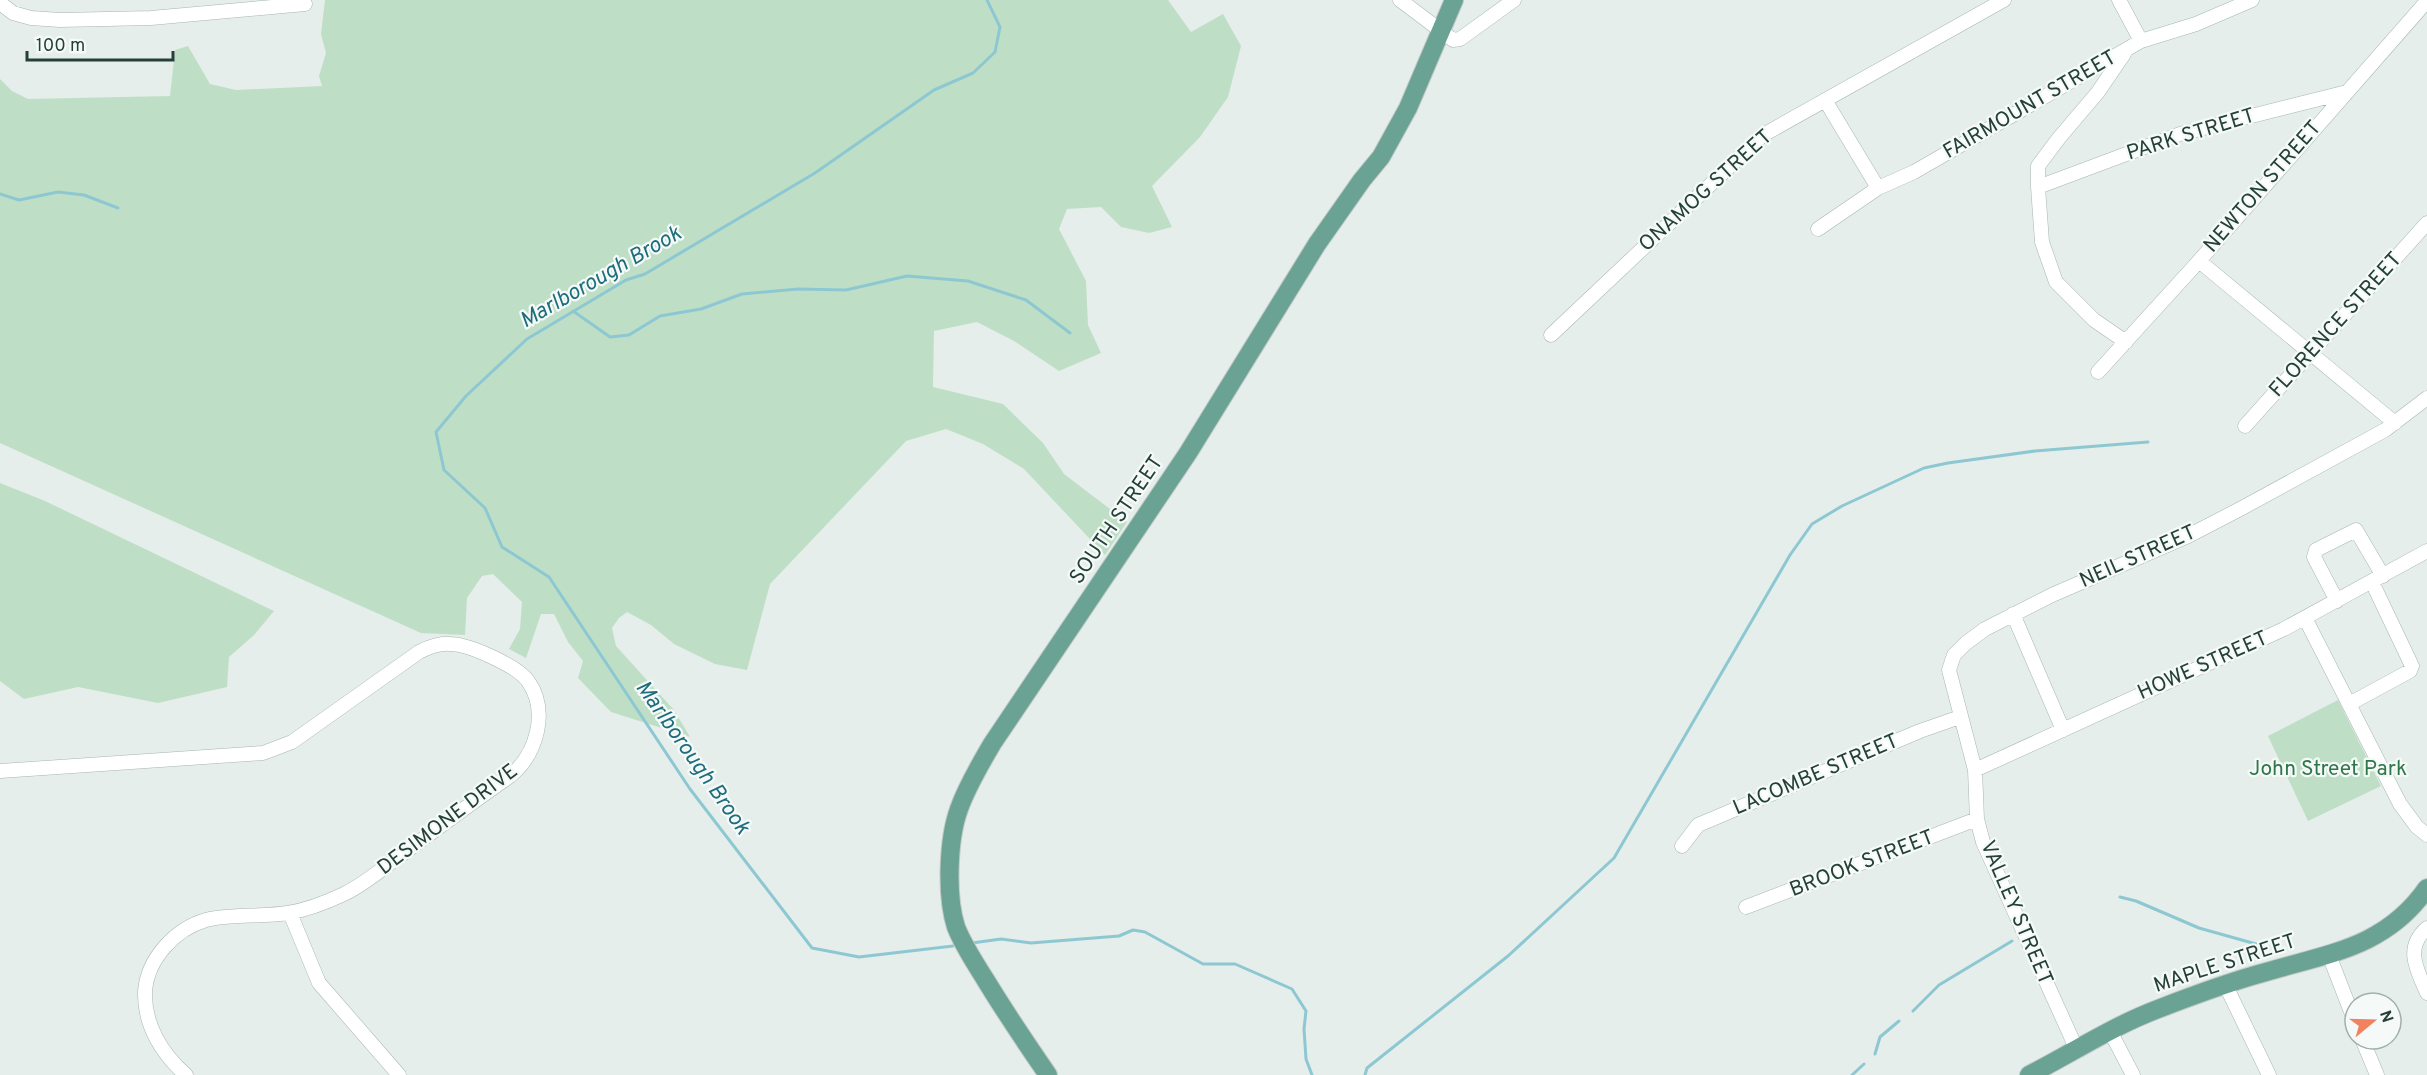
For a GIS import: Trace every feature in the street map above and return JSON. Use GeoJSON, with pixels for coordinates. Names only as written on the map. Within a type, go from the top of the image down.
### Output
{"type":"FeatureCollection","features":[{"type":"Feature","properties":{"kind":"main road","name":"SOUTH STREET"},"geometry":{"type":"LineString","coordinates":[[1048,1075],[1028,1049],[977,966],[957,927],[950,878],[952,844],[958,811],[967,788],[992,744],[1188,453],[1317,244],[1381,157],[1408,108],[1454,0]]}},
{"type":"Feature","properties":{"kind":"main road","name":"MAPLE STREET"},"geometry":{"type":"LineString","coordinates":[[2029,1075],[2110,1031],[2159,1008],[2225,984],[2356,946],[2379,933],[2403,914],[2427,888]]}},
{"type":"Feature","properties":{"kind":"street"},"geometry":{"type":"LineString","coordinates":[[1400,0],[1453,40],[1460,39],[1514,0]]}},
{"type":"Feature","properties":{"kind":"street","name":"ONAMOG STREET"},"geometry":{"type":"LineString","coordinates":[[1551,335],[1763,135],[2004,0]]}},
{"type":"Feature","properties":{"kind":"street"},"geometry":{"type":"LineString","coordinates":[[2119,0],[2141,41]]}},
{"type":"Feature","properties":{"kind":"street","name":"FAIRMOUNT STREET"},"geometry":{"type":"LineString","coordinates":[[1818,229],[1878,188],[1914,172],[2141,41],[2196,24],[2252,0]]}},
{"type":"Feature","properties":{"kind":"street","name":"NEWTON STREET"},"geometry":{"type":"LineString","coordinates":[[2098,372],[2199,261],[2427,1]]}},
{"type":"Feature","properties":{"kind":"street"},"geometry":{"type":"LineString","coordinates":[[0,3],[13,13],[31,18],[60,20],[151,18],[304,4]]}},
{"type":"Feature","properties":{"kind":"street"},"geometry":{"type":"LineString","coordinates":[[2126,342],[2094,320],[2056,282],[2042,242],[2038,166],[2098,92],[2127,50]]}},
{"type":"Feature","properties":{"kind":"street","name":"PARK STREET"},"geometry":{"type":"LineString","coordinates":[[2038,187],[2180,134],[2347,92]]}},
{"type":"Feature","properties":{"kind":"street"},"geometry":{"type":"LineString","coordinates":[[1825,100],[1878,188]]}},
{"type":"Feature","properties":{"kind":"street","name":"FLORENCE STREET"},"geometry":{"type":"LineString","coordinates":[[2245,426],[2427,223]]}},
{"type":"Feature","properties":{"kind":"street"},"geometry":{"type":"LineString","coordinates":[[2199,261],[2395,423]]}},
{"type":"Feature","properties":{"kind":"street","name":"NEIL STREET"},"geometry":{"type":"LineString","coordinates":[[1975,770],[1949,670],[1953,655],[1979,633],[2052,595],[2188,536],[2395,423],[2427,398]]}},
{"type":"Feature","properties":{"kind":"street"},"geometry":{"type":"LineString","coordinates":[[2337,601],[2314,557],[2316,550],[2356,530],[2412,666],[2410,671],[2349,704]]}},
{"type":"Feature","properties":{"kind":"street","name":"HOWE STREET"},"geometry":{"type":"LineString","coordinates":[[1975,770],[2305,618],[2427,551]]}},
{"type":"Feature","properties":{"kind":"street"},"geometry":{"type":"LineString","coordinates":[[2013,614],[2063,730]]}},
{"type":"Feature","properties":{"kind":"street"},"geometry":{"type":"LineString","coordinates":[[2305,618],[2400,804],[2417,827],[2427,835]]}},
{"type":"Feature","properties":{"kind":"street","name":"DESIMONE DRIVE"},"geometry":{"type":"LineString","coordinates":[[0,771],[270,751],[292,742],[419,652],[444,644],[456,644],[470,648],[523,675],[536,698],[538,715],[533,747],[523,764],[510,776],[348,892],[332,900],[291,912],[203,921],[173,939],[155,961],[146,986],[145,999],[149,1021],[161,1047],[186,1075]]}},
{"type":"Feature","properties":{"kind":"street","name":"LACOMBE STREET"},"geometry":{"type":"LineString","coordinates":[[1682,846],[1698,825],[1920,731],[1960,717]]}},
{"type":"Feature","properties":{"kind":"street","name":"VALLEY STREET"},"geometry":{"type":"LineString","coordinates":[[1975,770],[1977,819],[1983,842],[2077,1050]]}},
{"type":"Feature","properties":{"kind":"street","name":"BROOK STREET"},"geometry":{"type":"LineString","coordinates":[[1746,907],[1977,819]]}},
{"type":"Feature","properties":{"kind":"street"},"geometry":{"type":"LineString","coordinates":[[291,912],[319,983],[399,1075]]}},
{"type":"Feature","properties":{"kind":"street"},"geometry":{"type":"LineString","coordinates":[[2427,928],[2413,948],[2415,965],[2427,993]]}},
{"type":"Feature","properties":{"kind":"street"},"geometry":{"type":"LineString","coordinates":[[2329,955],[2343,991]]}},
{"type":"Feature","properties":{"kind":"street"},"geometry":{"type":"LineString","coordinates":[[2225,984],[2269,1075]]}},
{"type":"Feature","properties":{"kind":"street"},"geometry":{"type":"LineString","coordinates":[[2110,1031],[2133,1075]]}},
{"type":"Feature","properties":{"kind":"street"},"geometry":{"type":"LineString","coordinates":[[2367,1051],[2377,1075]]}},
{"type":"Feature","properties":{"kind":"green space"},"geometry":{"type":"Polygon","coordinates":[[[325,0],[1168,0],[1191,32],[1223,14],[1241,46],[1228,97],[1200,137],[1152,186],[1172,227],[1149,233],[1121,227],[1101,207],[1067,209],[1059,229],[1086,281],[1088,325],[1101,353],[1059,371],[1014,341],[977,322],[934,331],[933,387],[1003,404],[1043,443],[1064,474],[1127,522],[1105,555],[1024,469],[983,444],[946,429],[906,441],[770,584],[747,670],[715,664],[674,644],[651,625],[627,612],[619,618],[612,628],[616,646],[674,710],[690,737],[611,712],[578,678],[583,661],[568,642],[554,614],[541,614],[526,658],[509,649],[520,629],[522,602],[493,574],[482,576],[467,598],[465,635],[421,633],[0,443],[0,79],[12,91],[28,99],[170,96],[175,50],[188,46],[210,84],[236,90],[322,86],[319,76],[326,53],[321,34],[325,0]]]}},
{"type":"Feature","properties":{"kind":"green space"},"geometry":{"type":"Polygon","coordinates":[[[0,483],[45,501],[274,611],[254,635],[229,657],[227,687],[158,703],[78,687],[24,699],[0,681],[0,483]]]}},
{"type":"Feature","properties":{"kind":"green space","name":"John Street Park"},"geometry":{"type":"Polygon","coordinates":[[[2338,700],[2381,786],[2308,821],[2268,736],[2338,700]]]}},
{"type":"Feature","properties":{"kind":"waterway","name":"Marlborough Brook"},"geometry":{"type":"LineString","coordinates":[[953,946],[859,957],[812,948],[690,789],[549,577],[502,547],[485,508],[444,470],[436,432],[466,396],[527,339],[626,280],[645,274],[815,173],[934,90],[973,73],[995,52],[1000,27],[987,0]]}},
{"type":"Feature","properties":{"kind":"waterway"},"geometry":{"type":"LineString","coordinates":[[0,194],[19,200],[58,192],[84,195],[118,208]]}},
{"type":"Feature","properties":{"kind":"waterway"},"geometry":{"type":"LineString","coordinates":[[573,311],[610,337],[629,335],[660,316],[701,309],[742,294],[798,289],[846,290],[907,276],[968,281],[1026,300],[1070,333]]}},
{"type":"Feature","properties":{"kind":"waterway"},"geometry":{"type":"LineString","coordinates":[[1365,1075],[1367,1068],[1508,956],[1614,858],[1790,555],[1812,524],[1842,506],[1924,468],[2035,451],[2148,442]]}},
{"type":"Feature","properties":{"kind":"waterway"},"geometry":{"type":"LineString","coordinates":[[2120,897],[2136,901],[2199,928],[2256,944]]}},
{"type":"Feature","properties":{"kind":"waterway","name":"Marlborough Brook"},"geometry":{"type":"LineString","coordinates":[[972,943],[1001,939],[1031,943],[1119,936],[1133,930],[1145,932],[1203,964],[1235,964],[1292,989],[1306,1011],[1304,1029],[1306,1059],[1312,1075]]}},
{"type":"Feature","properties":{"kind":"waterway"},"geometry":{"type":"LineString","coordinates":[[1913,1011],[1939,985],[2012,941]]}},
{"type":"Feature","properties":{"kind":"waterway"},"geometry":{"type":"LineString","coordinates":[[1875,1054],[1880,1037],[1899,1021]]}},
{"type":"Feature","properties":{"kind":"waterway"},"geometry":{"type":"LineString","coordinates":[[1852,1075],[1864,1064]]}}]}
